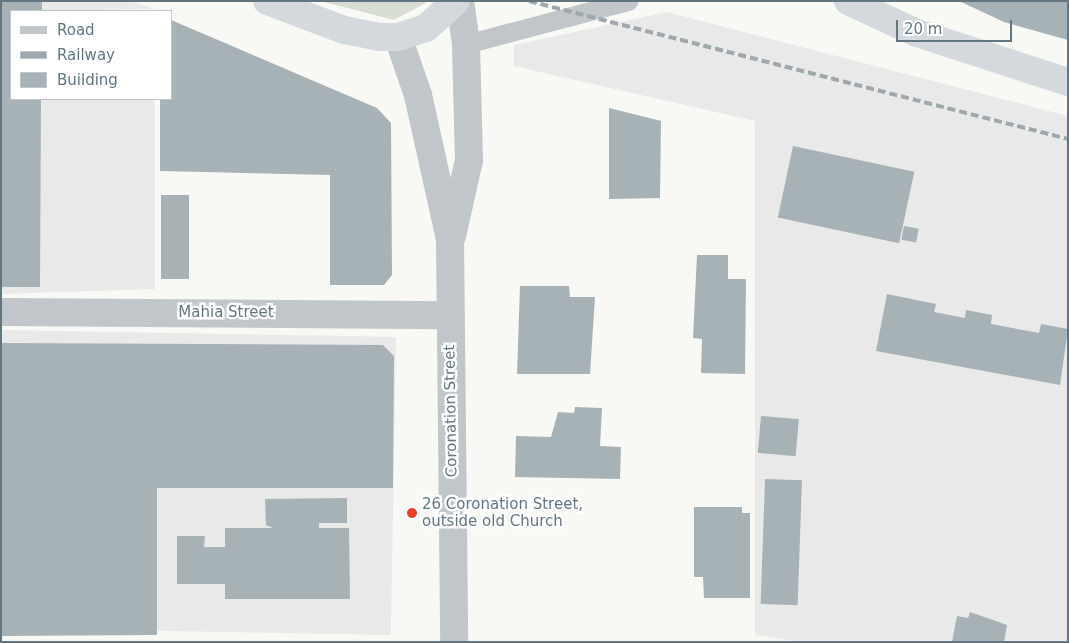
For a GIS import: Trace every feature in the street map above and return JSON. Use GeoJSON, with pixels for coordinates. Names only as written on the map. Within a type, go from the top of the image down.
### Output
{"type":"FeatureCollection","features":[{"type":"Feature","properties":{"kind":"highway"},"geometry":{"type":"LineString","coordinates":[[267,1],[344,30],[398,37],[426,28],[456,1]]}},
{"type":"Feature","properties":{"kind":"highway"},"geometry":{"type":"LineString","coordinates":[[848,1],[917,33],[1068,82]]}},
{"type":"Feature","properties":{"kind":"street","name":"Coronation Street"},"geometry":{"type":"LineString","coordinates":[[450,240],[468,160],[466,44],[460,1]]}},
{"type":"Feature","properties":{"kind":"street","name":"Coronation Street"},"geometry":{"type":"LineString","coordinates":[[398,37],[418,95],[450,240],[454,642]]}},
{"type":"Feature","properties":{"kind":"street","name":"Mahia Street"},"geometry":{"type":"LineString","coordinates":[[1,312],[450,315]]}},
{"type":"Feature","properties":{"kind":"lane"},"geometry":{"type":"LineString","coordinates":[[466,44],[628,1]]}},
{"type":"Feature","properties":{"kind":"shaded area"},"geometry":{"type":"Polygon","coordinates":[[[1,1],[130,1],[155,9],[10,10],[10,100],[155,100],[155,289],[1,294],[1,1]]]}},
{"type":"Feature","properties":{"kind":"shaded area"},"geometry":{"type":"Polygon","coordinates":[[[320,1],[429,1],[394,20],[320,1]]]}},
{"type":"Feature","properties":{"kind":"shaded area"},"geometry":{"type":"Polygon","coordinates":[[[667,12],[1068,116],[1068,642],[804,642],[755,635],[755,121],[514,66],[514,45],[667,12]]]}},
{"type":"Feature","properties":{"kind":"shaded area"},"geometry":{"type":"Polygon","coordinates":[[[1,330],[396,337],[391,635],[1,628],[1,330]]]}},
{"type":"Feature","properties":{"kind":"building"},"geometry":{"type":"Polygon","coordinates":[[[1,1],[42,1],[42,10],[10,10],[10,100],[41,100],[40,287],[1,287],[1,1]]]}},
{"type":"Feature","properties":{"kind":"building"},"geometry":{"type":"Polygon","coordinates":[[[959,1],[1068,1],[1068,40],[1004,22],[959,1]]]}},
{"type":"Feature","properties":{"kind":"building"},"geometry":{"type":"Polygon","coordinates":[[[172,20],[377,108],[391,123],[392,275],[384,285],[330,285],[330,175],[160,171],[160,100],[172,100],[172,20]]]}},
{"type":"Feature","properties":{"kind":"building"},"geometry":{"type":"Polygon","coordinates":[[[609,108],[661,121],[660,198],[609,199],[609,108]]]}},
{"type":"Feature","properties":{"kind":"building"},"geometry":{"type":"Polygon","coordinates":[[[793,146],[914,172],[899,243],[778,217],[793,146]]]}},
{"type":"Feature","properties":{"kind":"building"},"geometry":{"type":"Polygon","coordinates":[[[161,195],[189,195],[189,279],[161,279],[161,195]]]}},
{"type":"Feature","properties":{"kind":"building"},"geometry":{"type":"Polygon","coordinates":[[[904,226],[919,229],[916,243],[901,240],[904,226]]]}},
{"type":"Feature","properties":{"kind":"building"},"geometry":{"type":"Polygon","coordinates":[[[697,255],[728,255],[728,279],[746,279],[745,374],[701,373],[702,339],[693,338],[697,255]]]}},
{"type":"Feature","properties":{"kind":"building"},"geometry":{"type":"Polygon","coordinates":[[[520,286],[569,286],[570,297],[595,297],[590,374],[517,374],[520,286]]]}},
{"type":"Feature","properties":{"kind":"building"},"geometry":{"type":"Polygon","coordinates":[[[887,294],[936,304],[934,312],[965,318],[966,310],[992,315],[991,324],[1039,333],[1041,324],[1068,329],[1060,385],[876,351],[887,294]]]}},
{"type":"Feature","properties":{"kind":"building"},"geometry":{"type":"Polygon","coordinates":[[[1,343],[383,345],[394,356],[393,488],[157,488],[157,635],[1,636],[1,343]]]}},
{"type":"Feature","properties":{"kind":"building"},"geometry":{"type":"Polygon","coordinates":[[[575,407],[602,408],[600,446],[621,447],[620,479],[515,477],[516,436],[551,437],[558,412],[574,413],[575,407]]]}},
{"type":"Feature","properties":{"kind":"building"},"geometry":{"type":"Polygon","coordinates":[[[761,416],[799,419],[796,456],[758,453],[761,416]]]}},
{"type":"Feature","properties":{"kind":"building"},"geometry":{"type":"Polygon","coordinates":[[[765,479],[802,480],[798,605],[761,604],[765,479]]]}},
{"type":"Feature","properties":{"kind":"building"},"geometry":{"type":"Polygon","coordinates":[[[347,498],[347,523],[319,523],[319,528],[349,528],[350,599],[225,599],[225,584],[177,584],[177,536],[205,536],[204,547],[225,547],[225,528],[273,528],[266,525],[265,499],[347,498]]]}},
{"type":"Feature","properties":{"kind":"building"},"geometry":{"type":"Polygon","coordinates":[[[694,507],[742,507],[742,513],[750,513],[750,598],[704,598],[703,577],[694,577],[694,507]]]}},
{"type":"Feature","properties":{"kind":"building"},"geometry":{"type":"Polygon","coordinates":[[[970,612],[1007,625],[1004,642],[952,642],[957,616],[968,618],[970,612]]]}},
{"type":"Feature","properties":{"kind":"railway"},"geometry":{"type":"LineString","coordinates":[[529,1],[1068,139]]}},
{"type":"Feature","properties":{"kind":"place","name":"26 Coronation Street, outside old Church"},"geometry":{"type":"Point","coordinates":[412,513]}}]}
